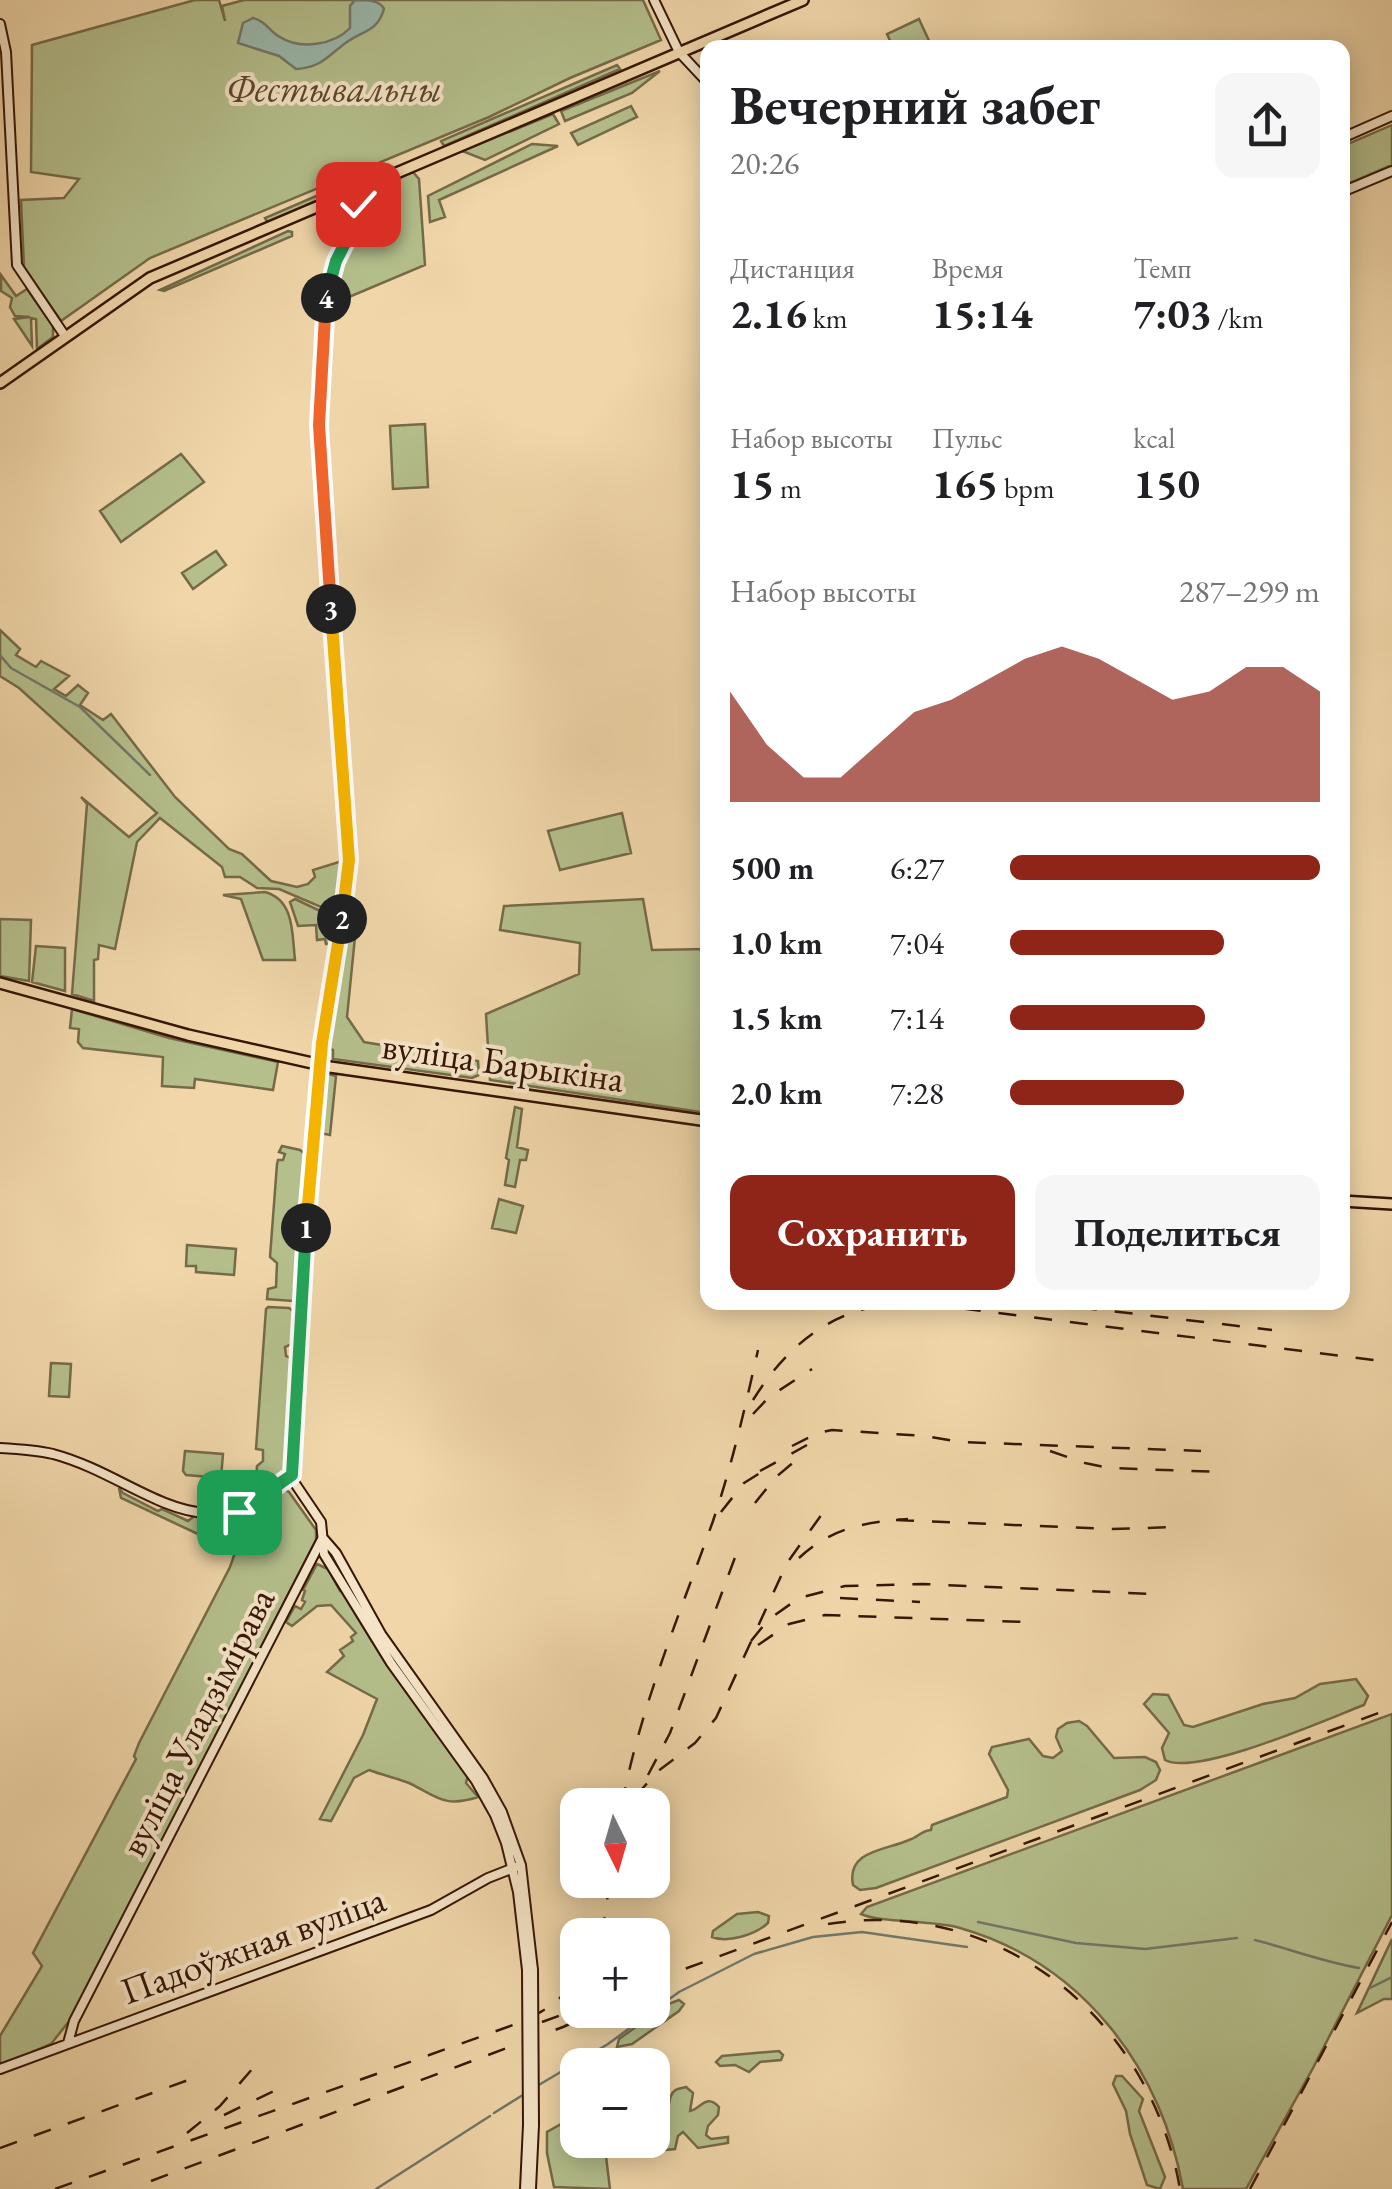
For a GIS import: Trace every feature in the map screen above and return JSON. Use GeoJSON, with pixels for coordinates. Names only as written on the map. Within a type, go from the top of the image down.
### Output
{"type":"FeatureCollection","features":[{"type":"Feature","properties":{"kind":"main road"},"geometry":{"type":"LineString","coordinates":[[654,0],[678,52],[700,75]]}},
{"type":"Feature","properties":{"kind":"main road"},"geometry":{"type":"LineString","coordinates":[[707,40],[803,0]]}},
{"type":"Feature","properties":{"kind":"main road"},"geometry":{"type":"LineString","coordinates":[[0,24],[7,60],[17,265],[66,336]]}},
{"type":"Feature","properties":{"kind":"main road"},"geometry":{"type":"LineString","coordinates":[[0,383],[150,278],[700,43]]}},
{"type":"Feature","properties":{"kind":"main road"},"geometry":{"type":"LineString","coordinates":[[1350,134],[1392,116]]}},
{"type":"Feature","properties":{"kind":"main road"},"geometry":{"type":"LineString","coordinates":[[1350,188],[1392,170]]}},
{"type":"Feature","properties":{"kind":"main road"},"geometry":{"type":"LineString","coordinates":[[387,176],[357,220],[331,275],[319,389],[349,860],[321,1065],[304,1246],[292,1475],[319,1518],[324,1554],[391,1662],[480,1787],[517,1866]]}},
{"type":"Feature","properties":{"kind":"main road"},"geometry":{"type":"LineString","coordinates":[[364,187],[364,208]]}},
{"type":"Feature","properties":{"kind":"main road"},"geometry":{"type":"LineString","coordinates":[[342,196],[353,197],[364,208]]}},
{"type":"Feature","properties":{"kind":"main road","name":"вуліца Барыкіна"},"geometry":{"type":"LineString","coordinates":[[0,983],[188,1036],[321,1065],[700,1121]]}},
{"type":"Feature","properties":{"kind":"main road"},"geometry":{"type":"LineString","coordinates":[[1350,1201],[1392,1204]]}},
{"type":"Feature","properties":{"kind":"main road"},"geometry":{"type":"LineString","coordinates":[[0,1448],[52,1454],[176,1509],[239,1512],[292,1475]]}},
{"type":"Feature","properties":{"kind":"main road"},"geometry":{"type":"LineString","coordinates":[[323,1538],[336,1552],[397,1659],[502,1812],[517,1866],[530,1970],[528,2189]]}},
{"type":"Feature","properties":{"kind":"main road","name":"вуліца Уладзімірава"},"geometry":{"type":"LineString","coordinates":[[68,2044],[74,2021],[323,1538]]}},
{"type":"Feature","properties":{"kind":"main road"},"geometry":{"type":"LineString","coordinates":[[312,1558],[329,1558]]}},
{"type":"Feature","properties":{"kind":"main road","name":"Падоўжная вуліца"},"geometry":{"type":"LineString","coordinates":[[0,2069],[431,1910],[517,1866]]}},
{"type":"Feature","properties":{"kind":"green space","name":"Фестывальны"},"geometry":{"type":"Polygon","coordinates":[[[195,0],[219,0],[225,21],[222,6],[244,0],[643,0],[661,40],[489,117],[150,258],[61,321],[24,267],[21,200],[64,198],[79,179],[31,172],[32,45],[195,0]]]}},
{"type":"Feature","properties":{"kind":"green space"},"geometry":{"type":"Polygon","coordinates":[[[919,19],[929,40],[890,40],[887,34],[919,19]]]}},
{"type":"Feature","properties":{"kind":"green space"},"geometry":{"type":"Polygon","coordinates":[[[617,65],[620,69],[444,146],[441,141],[617,65]]]}},
{"type":"Feature","properties":{"kind":"green space"},"geometry":{"type":"Polygon","coordinates":[[[660,71],[632,93],[565,121],[561,111],[660,71]]]}},
{"type":"Feature","properties":{"kind":"green space"},"geometry":{"type":"Polygon","coordinates":[[[631,106],[637,117],[578,145],[571,133],[631,106]]]}},
{"type":"Feature","properties":{"kind":"green space"},"geometry":{"type":"Polygon","coordinates":[[[553,114],[559,124],[485,160],[462,151],[553,114]]]}},
{"type":"Feature","properties":{"kind":"green space"},"geometry":{"type":"Polygon","coordinates":[[[1392,125],[1392,165],[1350,183],[1350,143],[1392,125]]]}},
{"type":"Feature","properties":{"kind":"green space"},"geometry":{"type":"Polygon","coordinates":[[[532,144],[558,146],[439,200],[445,217],[430,222],[428,196],[532,144]]]}},
{"type":"Feature","properties":{"kind":"green space"},"geometry":{"type":"Polygon","coordinates":[[[388,165],[389,171],[268,223],[265,218],[388,165]]]}},
{"type":"Feature","properties":{"kind":"green space"},"geometry":{"type":"Polygon","coordinates":[[[413,172],[419,179],[425,265],[330,305],[344,257],[370,205],[390,182],[413,172]]]}},
{"type":"Feature","properties":{"kind":"green space"},"geometry":{"type":"Polygon","coordinates":[[[288,231],[292,236],[160,290],[288,231]]]}},
{"type":"Feature","properties":{"kind":"green space"},"geometry":{"type":"Polygon","coordinates":[[[1,275],[16,296],[27,289],[53,326],[53,337],[37,349],[36,319],[31,318],[32,346],[14,319],[30,317],[15,316],[10,307],[12,298],[1,291],[1,275]]]}},
{"type":"Feature","properties":{"kind":"green space"},"geometry":{"type":"Polygon","coordinates":[[[425,424],[428,487],[393,489],[390,426],[425,424]]]}},
{"type":"Feature","properties":{"kind":"green space"},"geometry":{"type":"Polygon","coordinates":[[[181,454],[204,482],[121,542],[100,511],[181,454]]]}},
{"type":"Feature","properties":{"kind":"green space"},"geometry":{"type":"Polygon","coordinates":[[[216,551],[226,565],[193,589],[182,573],[216,551]]]}},
{"type":"Feature","properties":{"kind":"green space"},"geometry":{"type":"Polygon","coordinates":[[[0,630],[20,649],[16,655],[36,667],[41,661],[69,676],[54,689],[66,696],[78,685],[88,693],[80,705],[103,720],[111,714],[175,797],[229,849],[242,854],[271,881],[297,887],[308,884],[315,877],[313,870],[342,861],[335,913],[279,889],[257,888],[240,877],[225,877],[222,867],[160,818],[137,842],[115,949],[99,945],[98,959],[94,960],[94,1001],[72,994],[87,804],[81,797],[129,837],[157,813],[19,688],[0,676],[0,630]]]}},
{"type":"Feature","properties":{"kind":"green space"},"geometry":{"type":"Polygon","coordinates":[[[622,813],[631,853],[560,870],[548,831],[622,813]]]}},
{"type":"Feature","properties":{"kind":"green space"},"geometry":{"type":"Polygon","coordinates":[[[265,892],[275,896],[287,910],[295,960],[263,960],[241,899],[223,895],[265,892]]]}},
{"type":"Feature","properties":{"kind":"green space"},"geometry":{"type":"Polygon","coordinates":[[[295,899],[333,917],[337,927],[332,944],[326,944],[325,939],[317,940],[316,925],[298,926],[290,902],[295,899]]]}},
{"type":"Feature","properties":{"kind":"green space"},"geometry":{"type":"Polygon","coordinates":[[[643,899],[652,950],[700,949],[700,1112],[490,1080],[486,1014],[579,974],[580,943],[500,930],[504,906],[643,899]]]}},
{"type":"Feature","properties":{"kind":"green space"},"geometry":{"type":"Polygon","coordinates":[[[0,919],[31,920],[29,981],[0,976],[0,919]]]}},
{"type":"Feature","properties":{"kind":"green space"},"geometry":{"type":"Polygon","coordinates":[[[349,923],[356,927],[347,1017],[364,1042],[478,1061],[479,1075],[472,1078],[333,1059],[333,1050],[326,1048],[349,923]]]}},
{"type":"Feature","properties":{"kind":"green space"},"geometry":{"type":"Polygon","coordinates":[[[36,946],[65,948],[65,991],[32,982],[36,946]]]}},
{"type":"Feature","properties":{"kind":"green space"},"geometry":{"type":"Polygon","coordinates":[[[72,1009],[169,1038],[278,1062],[273,1090],[195,1079],[194,1088],[162,1086],[163,1057],[83,1048],[78,1042],[79,1029],[70,1028],[72,1009]]]}},
{"type":"Feature","properties":{"kind":"green space"},"geometry":{"type":"Polygon","coordinates":[[[328,1074],[336,1076],[330,1135],[318,1129],[328,1074]]]}},
{"type":"Feature","properties":{"kind":"green space"},"geometry":{"type":"Polygon","coordinates":[[[515,1107],[522,1109],[517,1147],[528,1150],[526,1160],[520,1160],[515,1187],[505,1185],[515,1107]]]}},
{"type":"Feature","properties":{"kind":"green space"},"geometry":{"type":"Polygon","coordinates":[[[282,1146],[306,1155],[293,1301],[267,1299],[268,1289],[276,1287],[277,1263],[270,1257],[277,1164],[285,1154],[279,1152],[282,1146]]]}},
{"type":"Feature","properties":{"kind":"green space"},"geometry":{"type":"Polygon","coordinates":[[[499,1199],[523,1206],[516,1233],[492,1228],[499,1199]]]}},
{"type":"Feature","properties":{"kind":"green space"},"geometry":{"type":"Polygon","coordinates":[[[187,1245],[236,1249],[234,1275],[196,1272],[196,1266],[186,1266],[187,1245]]]}},
{"type":"Feature","properties":{"kind":"green space"},"geometry":{"type":"Polygon","coordinates":[[[268,1307],[289,1308],[296,1313],[294,1343],[285,1347],[286,1356],[293,1359],[286,1471],[282,1479],[255,1498],[257,1466],[263,1461],[263,1450],[256,1449],[268,1307]]]}},
{"type":"Feature","properties":{"kind":"green space"},"geometry":{"type":"Polygon","coordinates":[[[51,1363],[71,1364],[69,1397],[49,1396],[51,1363]]]}},
{"type":"Feature","properties":{"kind":"green space"},"geometry":{"type":"Polygon","coordinates":[[[185,1451],[223,1454],[221,1478],[186,1475],[185,1451]]]}},
{"type":"Feature","properties":{"kind":"green space"},"geometry":{"type":"Polygon","coordinates":[[[119,1488],[158,1511],[162,1509],[188,1521],[198,1513],[233,1515],[230,1549],[121,1498],[119,1488]]]}},
{"type":"Feature","properties":{"kind":"green space"},"geometry":{"type":"Polygon","coordinates":[[[283,1489],[316,1530],[316,1540],[70,2020],[51,2044],[0,2066],[0,2036],[42,1966],[33,1953],[136,1759],[139,1743],[230,1567],[236,1550],[237,1518],[283,1489]]]}},
{"type":"Feature","properties":{"kind":"green space"},"geometry":{"type":"Polygon","coordinates":[[[317,1564],[328,1569],[340,1591],[343,1590],[372,1641],[468,1775],[466,1783],[478,1797],[442,1799],[369,1770],[354,1778],[331,1821],[320,1819],[377,1699],[327,1672],[344,1656],[340,1650],[353,1641],[351,1637],[356,1633],[331,1605],[317,1606],[292,1626],[286,1622],[295,1606],[301,1609],[305,1602],[303,1590],[317,1564]]]}},
{"type":"Feature","properties":{"kind":"green space"},"geometry":{"type":"Polygon","coordinates":[[[1356,1679],[1368,1696],[1364,1705],[1263,1744],[1204,1761],[1165,1760],[1162,1748],[1169,1733],[1144,1704],[1153,1694],[1168,1695],[1184,1725],[1193,1727],[1295,1698],[1320,1684],[1356,1679]]]}},
{"type":"Feature","properties":{"kind":"green space"},"geometry":{"type":"Polygon","coordinates":[[[1392,1714],[1392,1915],[1246,2189],[1183,2189],[1172,2144],[1135,2062],[1109,2026],[1043,1966],[1004,1944],[960,1928],[861,1914],[867,1907],[1392,1714]]]}},
{"type":"Feature","properties":{"kind":"green space"},"geometry":{"type":"Polygon","coordinates":[[[1079,1721],[1114,1758],[1145,1757],[1156,1762],[1160,1770],[1156,1780],[1140,1790],[876,1888],[860,1890],[853,1885],[856,1865],[870,1853],[1007,1797],[1008,1790],[989,1754],[992,1747],[1029,1739],[1043,1756],[1053,1758],[1062,1751],[1056,1737],[1058,1729],[1079,1721]]]}},
{"type":"Feature","properties":{"kind":"green space"},"geometry":{"type":"Polygon","coordinates":[[[758,1912],[769,1916],[768,1923],[756,1931],[741,1937],[712,1937],[713,1931],[737,1914],[758,1912]]]}},
{"type":"Feature","properties":{"kind":"green space"},"geometry":{"type":"Polygon","coordinates":[[[1392,1939],[1392,1999],[1357,2013],[1392,1939]]]}},
{"type":"Feature","properties":{"kind":"green space"},"geometry":{"type":"Polygon","coordinates":[[[679,2000],[684,2004],[670,2017],[670,2003],[679,2000]]]}},
{"type":"Feature","properties":{"kind":"green space"},"geometry":{"type":"Polygon","coordinates":[[[634,2028],[655,2028],[632,2044],[617,2047],[619,2039],[634,2028]]]}},
{"type":"Feature","properties":{"kind":"green space"},"geometry":{"type":"Polygon","coordinates":[[[779,2051],[783,2055],[781,2060],[760,2062],[749,2072],[716,2062],[722,2056],[779,2051]]]}},
{"type":"Feature","properties":{"kind":"green space"},"geometry":{"type":"Polygon","coordinates":[[[1116,2076],[1122,2076],[1143,2099],[1139,2111],[1165,2177],[1160,2189],[1147,2185],[1126,2111],[1113,2084],[1116,2076]]]}},
{"type":"Feature","properties":{"kind":"green space"},"geometry":{"type":"Polygon","coordinates":[[[686,2087],[693,2093],[690,2111],[711,2101],[719,2107],[706,2135],[711,2139],[728,2137],[728,2143],[698,2148],[683,2132],[675,2149],[670,2150],[670,2102],[675,2090],[686,2087]]]}},
{"type":"Feature","properties":{"kind":"green space"},"geometry":{"type":"Polygon","coordinates":[[[560,2125],[560,2158],[606,2158],[610,2189],[554,2187],[547,2132],[560,2125]]]}},
{"type":"Feature","properties":{"kind":"shaded area"},"geometry":{"type":"Polygon","coordinates":[[[355,0],[382,6],[378,22],[313,66],[296,69],[279,56],[238,43],[243,23],[253,18],[288,41],[326,42],[350,28],[350,6],[355,0]]]}},
{"type":"Feature","properties":{"kind":"waterway"},"geometry":{"type":"LineString","coordinates":[[0,655],[11,668],[80,707],[150,775]]}},
{"type":"Feature","properties":{"kind":"waterway"},"geometry":{"type":"LineString","coordinates":[[978,1922],[1076,1943],[1145,1949],[1237,1938]]}},
{"type":"Feature","properties":{"kind":"waterway"},"geometry":{"type":"LineString","coordinates":[[537,2086],[608,2044],[679,1992],[754,1954],[813,1937],[862,1932],[967,1947]]}},
{"type":"Feature","properties":{"kind":"waterway"},"geometry":{"type":"LineString","coordinates":[[1255,1940],[1359,1968]]}},
{"type":"Feature","properties":{"kind":"waterway"},"geometry":{"type":"LineString","coordinates":[[1370,1988],[1392,1977]]}},
{"type":"Feature","properties":{"kind":"waterway"},"geometry":{"type":"LineString","coordinates":[[494,2113],[526,2093]]}},
{"type":"Feature","properties":{"kind":"waterway"},"geometry":{"type":"LineString","coordinates":[[376,2189],[490,2116]]}},
{"type":"Feature","properties":{"kind":"railway"},"geometry":{"type":"LineString","coordinates":[[753,1400],[799,1344],[817,1330],[859,1310]]}},
{"type":"Feature","properties":{"kind":"railway"},"geometry":{"type":"LineString","coordinates":[[975,1310],[1381,1361]]}},
{"type":"Feature","properties":{"kind":"railway"},"geometry":{"type":"LineString","coordinates":[[1102,1310],[1272,1330]]}},
{"type":"Feature","properties":{"kind":"railway"},"geometry":{"type":"LineString","coordinates":[[626,1788],[650,1697],[726,1479],[758,1350]]}},
{"type":"Feature","properties":{"kind":"railway"},"geometry":{"type":"LineString","coordinates":[[753,1414],[769,1397],[812,1369]]}},
{"type":"Feature","properties":{"kind":"railway"},"geometry":{"type":"LineString","coordinates":[[792,1446],[832,1430],[961,1442],[1201,1451]]}},
{"type":"Feature","properties":{"kind":"railway"},"geometry":{"type":"LineString","coordinates":[[760,1471],[807,1445]]}},
{"type":"Feature","properties":{"kind":"railway"},"geometry":{"type":"LineString","coordinates":[[1050,1451],[1109,1468],[1223,1472]]}},
{"type":"Feature","properties":{"kind":"railway"},"geometry":{"type":"LineString","coordinates":[[755,1503],[795,1461]]}},
{"type":"Feature","properties":{"kind":"railway"},"geometry":{"type":"LineString","coordinates":[[721,1512],[744,1483],[771,1466]]}},
{"type":"Feature","properties":{"kind":"railway"},"geometry":{"type":"LineString","coordinates":[[643,1788],[695,1743],[716,1718],[787,1563],[822,1514]]}},
{"type":"Feature","properties":{"kind":"railway"},"geometry":{"type":"LineString","coordinates":[[799,1558],[823,1540],[849,1528],[908,1519]]}},
{"type":"Feature","properties":{"kind":"railway"},"geometry":{"type":"LineString","coordinates":[[896,1520],[1109,1529],[1178,1527]]}},
{"type":"Feature","properties":{"kind":"railway"},"geometry":{"type":"LineString","coordinates":[[648,1775],[670,1733],[737,1552]]}},
{"type":"Feature","properties":{"kind":"railway"},"geometry":{"type":"LineString","coordinates":[[751,1641],[768,1620],[799,1598],[845,1586],[922,1584],[1154,1594]]}},
{"type":"Feature","properties":{"kind":"railway"},"geometry":{"type":"LineString","coordinates":[[840,1598],[920,1602]]}},
{"type":"Feature","properties":{"kind":"railway"},"geometry":{"type":"LineString","coordinates":[[758,1645],[789,1624],[825,1615],[1026,1622]]}},
{"type":"Feature","properties":{"kind":"railway"},"geometry":{"type":"LineString","coordinates":[[670,1974],[1392,1708]]}},
{"type":"Feature","properties":{"kind":"railway"},"geometry":{"type":"LineString","coordinates":[[604,1918],[607,1898]]}},
{"type":"Feature","properties":{"kind":"railway"},"geometry":{"type":"LineString","coordinates":[[828,1924],[892,1920],[952,1930],[1008,1951],[1058,1983],[1102,2024],[1137,2073],[1164,2128],[1180,2189]]}},
{"type":"Feature","properties":{"kind":"railway"},"geometry":{"type":"LineString","coordinates":[[1250,2189],[1392,1922]]}},
{"type":"Feature","properties":{"kind":"railway"},"geometry":{"type":"LineString","coordinates":[[55,2189],[527,2020],[560,1998]]}},
{"type":"Feature","properties":{"kind":"railway"},"geometry":{"type":"LineString","coordinates":[[542,2022],[560,2016]]}},
{"type":"Feature","properties":{"kind":"railway"},"geometry":{"type":"LineString","coordinates":[[151,2181],[560,2028]]}},
{"type":"Feature","properties":{"kind":"railway"},"geometry":{"type":"LineString","coordinates":[[187,2133],[220,2106],[254,2067]]}},
{"type":"Feature","properties":{"kind":"railway"},"geometry":{"type":"LineString","coordinates":[[0,2148],[191,2079]]}},
{"type":"Feature","properties":{"kind":"railway"},"geometry":{"type":"LineString","coordinates":[[224,2115],[274,2091]]}},
{"type":"Feature","properties":{"kind":"route"},"geometry":{"type":"LineString","coordinates":[[239,1512],[292,1475],[312,1148],[322,1043],[348,876],[319,400],[327,294],[336,261],[357,220],[358,204]]}}]}
